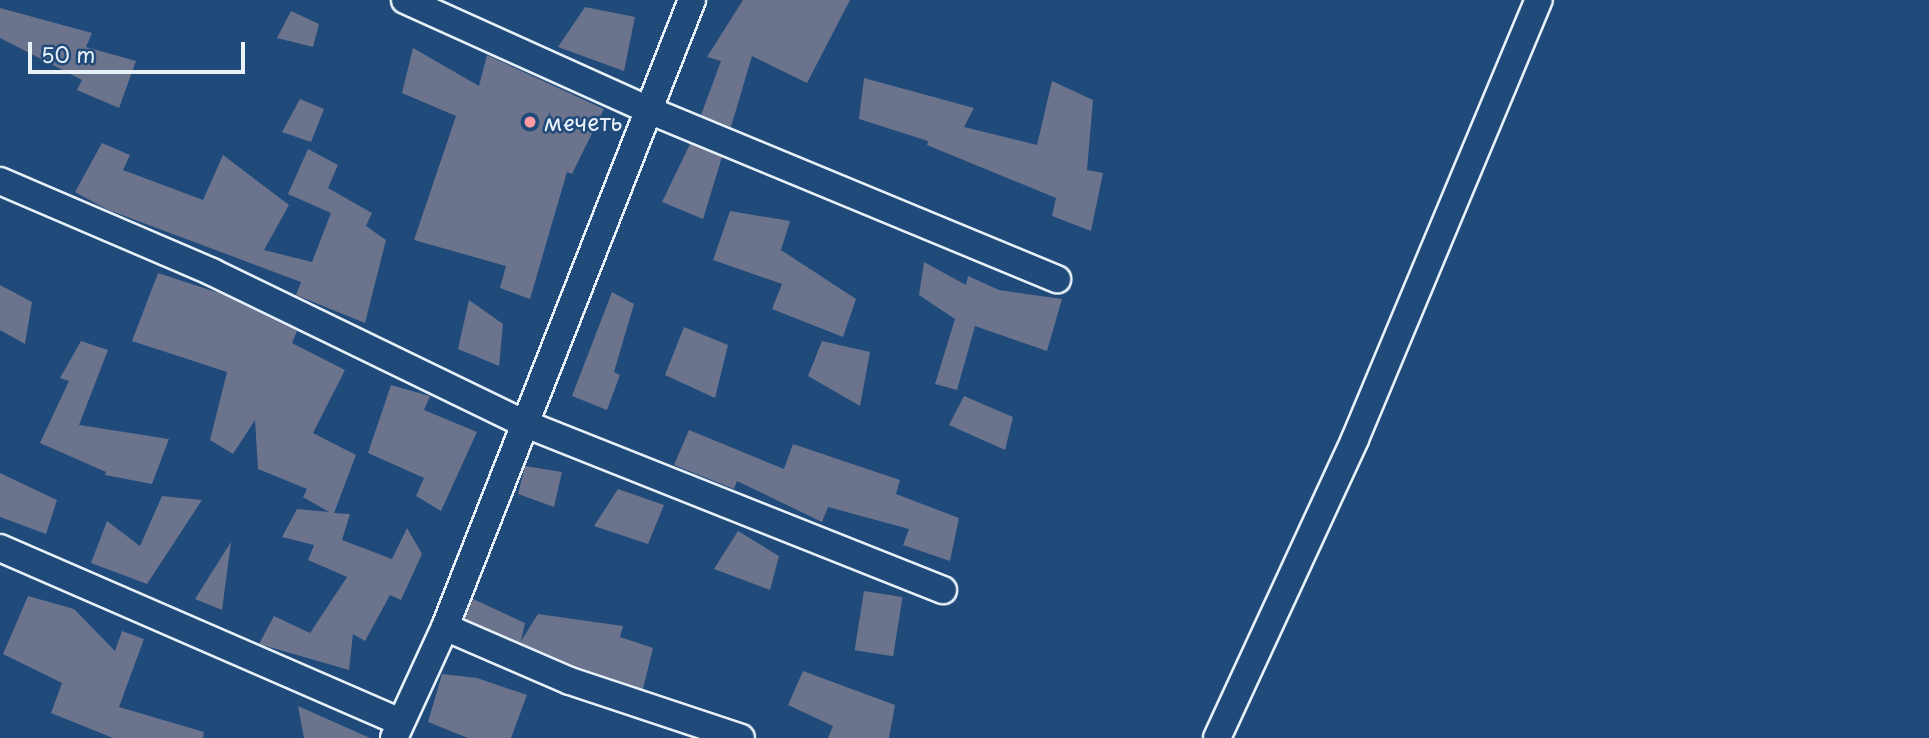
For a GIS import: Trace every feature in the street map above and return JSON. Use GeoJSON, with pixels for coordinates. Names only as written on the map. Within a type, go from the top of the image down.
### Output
{"type":"FeatureCollection","features":[{"type":"Feature","properties":{"kind":"street"},"geometry":{"type":"LineString","coordinates":[[405,0],[646,109],[1057,279]]}},
{"type":"Feature","properties":{"kind":"street"},"geometry":{"type":"LineString","coordinates":[[0,548],[397,730],[445,627],[646,109],[692,0]]}},
{"type":"Feature","properties":{"kind":"street"},"geometry":{"type":"LineString","coordinates":[[1217,738],[1355,439],[1539,0]]}},
{"type":"Feature","properties":{"kind":"street"},"geometry":{"type":"LineString","coordinates":[[0,181],[212,272],[523,423],[943,590]]}},
{"type":"Feature","properties":{"kind":"street"},"geometry":{"type":"LineString","coordinates":[[445,627],[570,681],[741,738]]}},
{"type":"Feature","properties":{"kind":"building"},"geometry":{"type":"Polygon","coordinates":[[[743,0],[850,0],[807,83],[752,56],[731,127],[701,115],[721,61],[707,57],[743,0]]]}},
{"type":"Feature","properties":{"kind":"building"},"geometry":{"type":"Polygon","coordinates":[[[585,7],[635,17],[624,71],[558,47],[585,7]]]}},
{"type":"Feature","properties":{"kind":"building"},"geometry":{"type":"Polygon","coordinates":[[[0,8],[92,33],[86,47],[136,61],[119,108],[77,90],[82,80],[0,38],[0,8]]]}},
{"type":"Feature","properties":{"kind":"building"},"geometry":{"type":"Polygon","coordinates":[[[291,11],[319,24],[313,47],[277,38],[291,11]]]}},
{"type":"Feature","properties":{"kind":"building"},"geometry":{"type":"Polygon","coordinates":[[[413,48],[479,86],[487,55],[604,109],[572,174],[567,172],[530,299],[500,288],[506,266],[414,240],[456,116],[402,93],[413,48]]]}},
{"type":"Feature","properties":{"kind":"building"},"geometry":{"type":"Polygon","coordinates":[[[864,78],[974,108],[964,127],[1037,145],[1052,81],[1093,100],[1087,170],[1103,173],[1091,231],[1052,216],[1056,198],[927,145],[928,141],[859,119],[864,78]]]}},
{"type":"Feature","properties":{"kind":"building"},"geometry":{"type":"Polygon","coordinates":[[[300,99],[324,109],[311,142],[282,132],[300,99]]]}},
{"type":"Feature","properties":{"kind":"building"},"geometry":{"type":"Polygon","coordinates":[[[102,143],[130,155],[123,170],[203,200],[223,155],[289,205],[264,250],[312,262],[331,213],[288,194],[308,149],[338,165],[328,188],[372,213],[366,226],[386,240],[365,323],[296,295],[301,282],[106,209],[75,192],[102,143]]]}},
{"type":"Feature","properties":{"kind":"building"},"geometry":{"type":"Polygon","coordinates":[[[690,144],[722,157],[703,219],[662,202],[690,144]]]}},
{"type":"Feature","properties":{"kind":"building"},"geometry":{"type":"Polygon","coordinates":[[[730,211],[790,221],[781,250],[856,299],[843,337],[772,309],[782,284],[713,260],[730,211]]]}},
{"type":"Feature","properties":{"kind":"building"},"geometry":{"type":"Polygon","coordinates":[[[924,262],[966,285],[968,276],[999,290],[1062,299],[1047,351],[975,326],[957,390],[935,384],[955,319],[919,295],[924,262]]]}},
{"type":"Feature","properties":{"kind":"building"},"geometry":{"type":"Polygon","coordinates":[[[158,273],[219,293],[297,331],[292,343],[345,370],[313,433],[356,455],[334,513],[350,514],[342,540],[392,559],[407,528],[422,554],[401,600],[390,595],[365,641],[353,634],[349,670],[259,644],[274,616],[310,633],[347,577],[308,560],[314,545],[282,537],[297,509],[329,512],[303,497],[307,489],[258,469],[255,420],[233,454],[210,440],[227,372],[132,341],[158,273]]]}},
{"type":"Feature","properties":{"kind":"building"},"geometry":{"type":"Polygon","coordinates":[[[0,285],[32,302],[25,344],[0,330],[0,285]]]}},
{"type":"Feature","properties":{"kind":"building"},"geometry":{"type":"Polygon","coordinates":[[[612,292],[634,304],[614,372],[620,375],[607,410],[572,396],[612,292]]]}},
{"type":"Feature","properties":{"kind":"building"},"geometry":{"type":"Polygon","coordinates":[[[469,300],[503,324],[499,366],[458,349],[469,300]]]}},
{"type":"Feature","properties":{"kind":"building"},"geometry":{"type":"Polygon","coordinates":[[[684,327],[728,345],[715,398],[665,375],[684,327]]]}},
{"type":"Feature","properties":{"kind":"building"},"geometry":{"type":"Polygon","coordinates":[[[81,341],[108,350],[79,425],[169,439],[152,484],[105,475],[106,472],[40,443],[69,381],[60,378],[81,341]]]}},
{"type":"Feature","properties":{"kind":"building"},"geometry":{"type":"Polygon","coordinates":[[[822,341],[870,352],[860,406],[808,376],[822,341]]]}},
{"type":"Feature","properties":{"kind":"building"},"geometry":{"type":"Polygon","coordinates":[[[391,385],[430,396],[424,410],[477,432],[441,511],[416,496],[424,478],[368,453],[391,385]]]}},
{"type":"Feature","properties":{"kind":"building"},"geometry":{"type":"Polygon","coordinates":[[[964,396],[1013,417],[1005,450],[949,425],[964,396]]]}},
{"type":"Feature","properties":{"kind":"building"},"geometry":{"type":"Polygon","coordinates":[[[689,430],[784,469],[793,444],[900,480],[896,494],[959,518],[950,561],[903,545],[909,529],[828,507],[822,522],[737,481],[734,489],[674,465],[689,430]]]}},
{"type":"Feature","properties":{"kind":"building"},"geometry":{"type":"Polygon","coordinates":[[[525,466],[562,472],[554,507],[518,494],[525,466]]]}},
{"type":"Feature","properties":{"kind":"building"},"geometry":{"type":"Polygon","coordinates":[[[0,473],[57,500],[46,534],[0,517],[0,473]]]}},
{"type":"Feature","properties":{"kind":"building"},"geometry":{"type":"Polygon","coordinates":[[[618,489],[664,505],[648,544],[594,526],[618,489]]]}},
{"type":"Feature","properties":{"kind":"building"},"geometry":{"type":"Polygon","coordinates":[[[162,496],[202,500],[147,584],[91,563],[107,521],[140,546],[162,496]]]}},
{"type":"Feature","properties":{"kind":"building"},"geometry":{"type":"Polygon","coordinates":[[[738,531],[779,556],[770,590],[714,569],[738,531]]]}},
{"type":"Feature","properties":{"kind":"building"},"geometry":{"type":"Polygon","coordinates":[[[231,542],[222,610],[195,599],[231,542]]]}},
{"type":"Feature","properties":{"kind":"building"},"geometry":{"type":"Polygon","coordinates":[[[864,591],[903,597],[893,656],[855,650],[864,591]]]}},
{"type":"Feature","properties":{"kind":"building"},"geometry":{"type":"Polygon","coordinates":[[[28,596],[74,609],[115,651],[122,631],[144,639],[119,707],[204,732],[203,738],[113,738],[51,713],[62,683],[3,654],[28,596]]]}},
{"type":"Feature","properties":{"kind":"building"},"geometry":{"type":"Polygon","coordinates":[[[473,599],[525,623],[521,641],[538,614],[623,626],[620,637],[653,648],[643,689],[575,666],[465,619],[473,599]]]}},
{"type":"Feature","properties":{"kind":"building"},"geometry":{"type":"Polygon","coordinates":[[[803,671],[895,705],[889,738],[828,738],[833,726],[788,705],[803,671]]]}},
{"type":"Feature","properties":{"kind":"building"},"geometry":{"type":"Polygon","coordinates":[[[442,674],[477,678],[527,695],[511,738],[468,738],[428,722],[442,674]]]}},
{"type":"Feature","properties":{"kind":"building"},"geometry":{"type":"Polygon","coordinates":[[[298,706],[370,738],[304,738],[298,706]]]}},
{"type":"Feature","properties":{"kind":"place","name":"мечеть"},"geometry":{"type":"Point","coordinates":[530,122]}}]}
